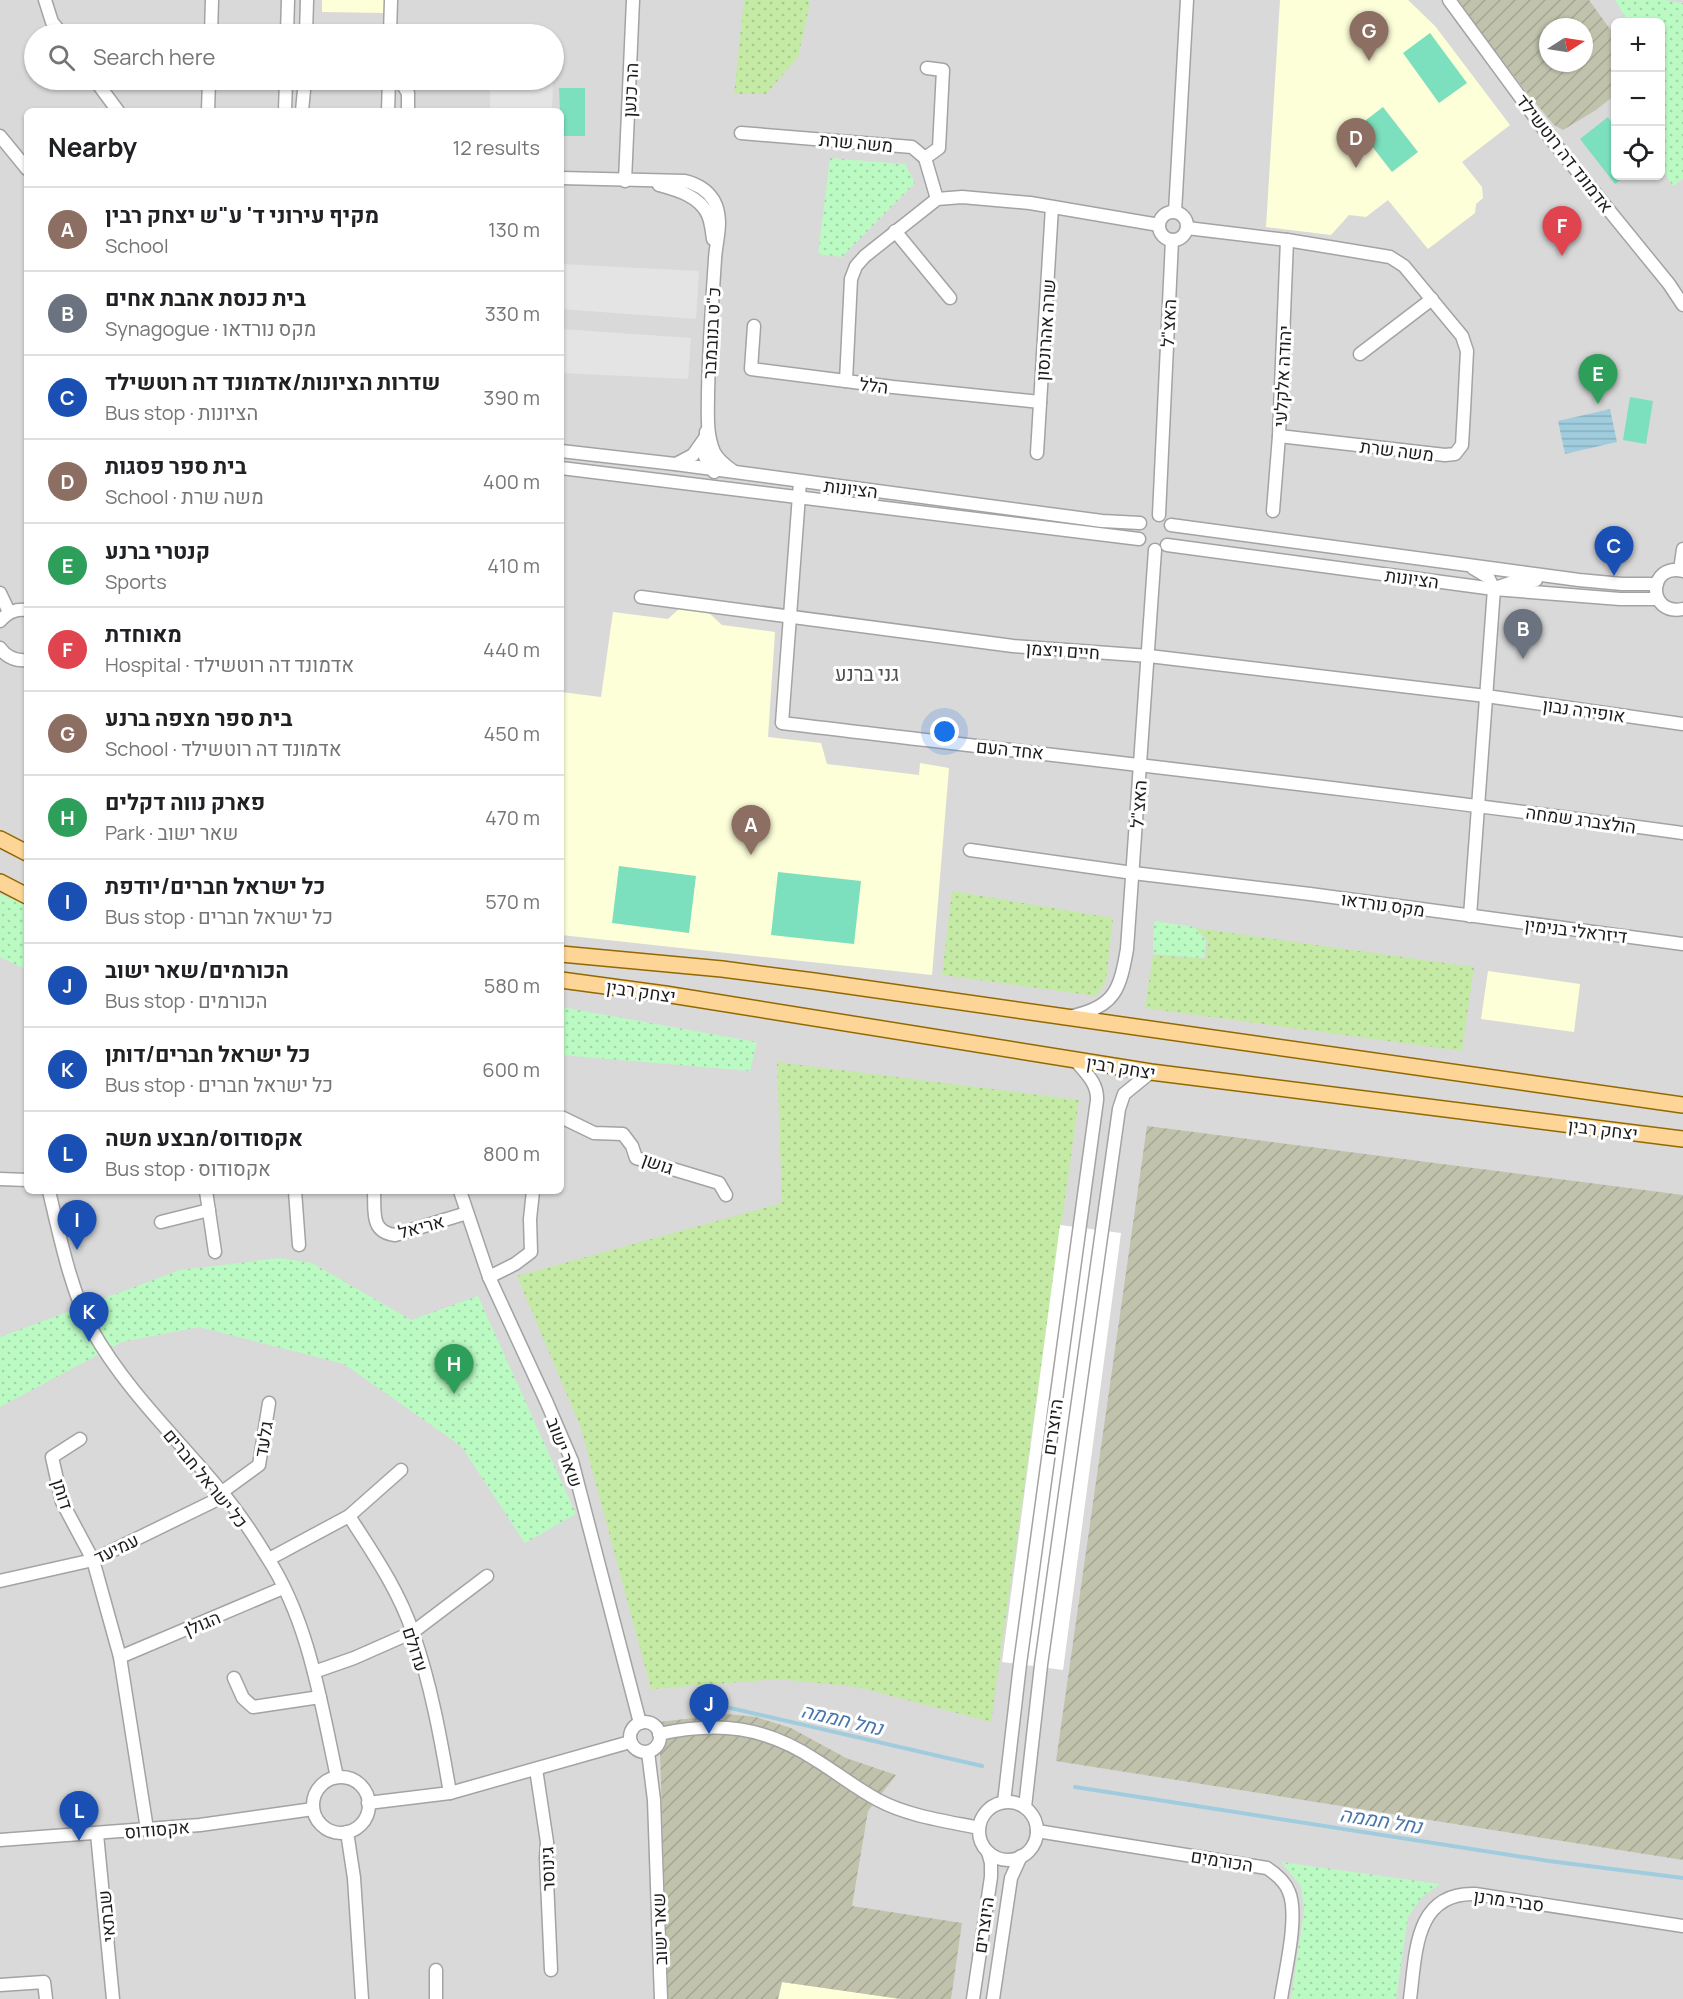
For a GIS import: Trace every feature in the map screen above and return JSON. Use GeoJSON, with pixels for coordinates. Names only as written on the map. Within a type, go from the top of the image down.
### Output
{"type":"FeatureCollection","features":[{"type":"Feature","properties":{"kind":"main road"},"geometry":{"type":"LineString","coordinates":[[0,838],[24,851]]}},
{"type":"Feature","properties":{"kind":"main road"},"geometry":{"type":"LineString","coordinates":[[0,882],[24,894]]}},
{"type":"Feature","properties":{"kind":"main road","name":"יצחק רבין"},"geometry":{"type":"LineString","coordinates":[[564,954],[722,969],[1683,1105]]}},
{"type":"Feature","properties":{"kind":"main road","name":"יצחק רבין"},"geometry":{"type":"LineString","coordinates":[[564,980],[665,994],[1150,1072],[1683,1139]]}},
{"type":"Feature","properties":{"kind":"main road"},"geometry":{"type":"LineString","coordinates":[[564,989],[594,985]]}},
{"type":"Feature","properties":{"kind":"street"},"geometry":{"type":"LineString","coordinates":[[45,0],[54,24]]}},
{"type":"Feature","properties":{"kind":"street"},"geometry":{"type":"LineString","coordinates":[[211,24],[212,0]]}},
{"type":"Feature","properties":{"kind":"street"},"geometry":{"type":"LineString","coordinates":[[287,24],[288,0]]}},
{"type":"Feature","properties":{"kind":"street"},"geometry":{"type":"LineString","coordinates":[[306,24],[307,0]]}},
{"type":"Feature","properties":{"kind":"street"},"geometry":{"type":"LineString","coordinates":[[390,24],[391,0]]}},
{"type":"Feature","properties":{"kind":"street","name":"הר כנען"},"geometry":{"type":"LineString","coordinates":[[625,181],[633,0]]}},
{"type":"Feature","properties":{"kind":"street"},"geometry":{"type":"LineString","coordinates":[[1175,212],[1187,0]]}},
{"type":"Feature","properties":{"kind":"street","name":"אדמונד דה רוטשילד"},"geometry":{"type":"LineString","coordinates":[[1449,0],[1551,139],[1683,304]]}},
{"type":"Feature","properties":{"kind":"street"},"geometry":{"type":"LineString","coordinates":[[927,68],[943,70],[939,148],[925,158],[937,199]]}},
{"type":"Feature","properties":{"kind":"street"},"geometry":{"type":"LineString","coordinates":[[102,90],[116,108]]}},
{"type":"Feature","properties":{"kind":"street"},"geometry":{"type":"LineString","coordinates":[[208,108],[209,90]]}},
{"type":"Feature","properties":{"kind":"street"},"geometry":{"type":"LineString","coordinates":[[285,108],[286,90]]}},
{"type":"Feature","properties":{"kind":"street"},"geometry":{"type":"LineString","coordinates":[[302,108],[304,90]]}},
{"type":"Feature","properties":{"kind":"street"},"geometry":{"type":"LineString","coordinates":[[388,108],[389,90]]}},
{"type":"Feature","properties":{"kind":"street"},"geometry":{"type":"LineString","coordinates":[[406,90],[408,108]]}},
{"type":"Feature","properties":{"kind":"street","name":"משה שרת"},"geometry":{"type":"LineString","coordinates":[[741,133],[912,147],[925,158]]}},
{"type":"Feature","properties":{"kind":"street"},"geometry":{"type":"LineString","coordinates":[[0,136],[24,165]]}},
{"type":"Feature","properties":{"kind":"street","name":"כ\"ט בנובמבר"},"geometry":{"type":"LineString","coordinates":[[564,178],[646,182],[675,189],[699,202],[708,215],[716,250],[708,417],[705,437],[705,457],[711,469]]}},
{"type":"Feature","properties":{"kind":"street"},"geometry":{"type":"LineString","coordinates":[[846,381],[851,279],[856,266],[895,231],[937,199],[962,197],[1052,207],[1159,225]]}},
{"type":"Feature","properties":{"kind":"street","name":"שרה אהרונסון"},"geometry":{"type":"LineString","coordinates":[[1037,453],[1052,207]]}},
{"type":"Feature","properties":{"kind":"street"},"geometry":{"type":"LineString","coordinates":[[1175,212],[1184,218],[1187,228],[1180,238],[1172,240],[1163,235],[1159,225],[1164,215],[1175,212]]}},
{"type":"Feature","properties":{"kind":"street","name":"משה שרת"},"geometry":{"type":"LineString","coordinates":[[1187,228],[1287,240],[1390,257],[1404,266],[1462,336],[1467,351],[1462,445],[1455,454],[1445,455],[1279,436]]}},
{"type":"Feature","properties":{"kind":"street"},"geometry":{"type":"LineString","coordinates":[[895,231],[950,298]]}},
{"type":"Feature","properties":{"kind":"street","name":"האצ\"ל"},"geometry":{"type":"LineString","coordinates":[[1159,515],[1172,240]]}},
{"type":"Feature","properties":{"kind":"street","name":"יהודה אלקלעי"},"geometry":{"type":"LineString","coordinates":[[1273,511],[1279,436],[1287,240]]}},
{"type":"Feature","properties":{"kind":"street"},"geometry":{"type":"LineString","coordinates":[[1360,354],[1432,299]]}},
{"type":"Feature","properties":{"kind":"street","name":"הלל"},"geometry":{"type":"LineString","coordinates":[[754,326],[751,369],[1040,402]]}},
{"type":"Feature","properties":{"kind":"street","name":"כ\"ט בנובמבר"},"geometry":{"type":"LineString","coordinates":[[708,417],[711,443],[715,454],[734,472]]}},
{"type":"Feature","properties":{"kind":"street"},"geometry":{"type":"LineString","coordinates":[[675,464],[693,455],[705,437]]}},
{"type":"Feature","properties":{"kind":"street","name":"הציונות"},"geometry":{"type":"LineString","coordinates":[[564,451],[1140,523]]}},
{"type":"Feature","properties":{"kind":"street","name":"הציונות"},"geometry":{"type":"LineString","coordinates":[[564,468],[1139,539]]}},
{"type":"Feature","properties":{"kind":"street"},"geometry":{"type":"LineString","coordinates":[[711,469],[720,479],[736,490]]}},
{"type":"Feature","properties":{"kind":"street","name":"אחד העם"},"geometry":{"type":"LineString","coordinates":[[800,482],[782,723],[1479,805]]}},
{"type":"Feature","properties":{"kind":"street"},"geometry":{"type":"LineString","coordinates":[[1159,515],[1171,525],[1172,536],[1161,548],[1146,547],[1139,539],[1140,523],[1148,516],[1159,515]]}},
{"type":"Feature","properties":{"kind":"street","name":"הציונות"},"geometry":{"type":"LineString","coordinates":[[1171,525],[1579,580],[1657,584]]}},
{"type":"Feature","properties":{"kind":"street","name":"האצ\"ל"},"geometry":{"type":"LineString","coordinates":[[1059,1017],[1082,1014],[1097,1008],[1116,993],[1128,949],[1149,656],[1161,548]]}},
{"type":"Feature","properties":{"kind":"street","name":"הציונות"},"geometry":{"type":"LineString","coordinates":[[1161,548],[1494,589],[1620,599],[1658,599]]}},
{"type":"Feature","properties":{"kind":"street"},"geometry":{"type":"LineString","coordinates":[[1683,549],[1682,570],[1668,571],[1663,574],[1657,584],[1658,599],[1670,610],[1683,609]]}},
{"type":"Feature","properties":{"kind":"street"},"geometry":{"type":"LineString","coordinates":[[1467,564],[1488,578],[1494,589],[1470,916]]}},
{"type":"Feature","properties":{"kind":"street"},"geometry":{"type":"LineString","coordinates":[[1494,589],[1516,580],[1579,580]]}},
{"type":"Feature","properties":{"kind":"street"},"geometry":{"type":"LineString","coordinates":[[0,593],[5,616],[19,609],[24,610]]}},
{"type":"Feature","properties":{"kind":"street","name":"חיים ויצמן"},"geometry":{"type":"LineString","coordinates":[[640,597],[1013,646],[1149,656],[1486,696]]}},
{"type":"Feature","properties":{"kind":"street"},"geometry":{"type":"LineString","coordinates":[[0,648],[10,657],[22,660]]}},
{"type":"Feature","properties":{"kind":"street"},"geometry":{"type":"LineString","coordinates":[[0,665],[22,660]]}},
{"type":"Feature","properties":{"kind":"street","name":"אופירה נבון"},"geometry":{"type":"LineString","coordinates":[[1486,696],[1683,724]]}},
{"type":"Feature","properties":{"kind":"street","name":"הולצברג שמחה"},"geometry":{"type":"LineString","coordinates":[[1479,805],[1683,833]]}},
{"type":"Feature","properties":{"kind":"street","name":"מקס נורדאו"},"geometry":{"type":"LineString","coordinates":[[970,850],[1470,916]]}},
{"type":"Feature","properties":{"kind":"street","name":"דיזראלי בנימין"},"geometry":{"type":"LineString","coordinates":[[1470,916],[1683,944]]}},
{"type":"Feature","properties":{"kind":"street","name":"היוצרים"},"geometry":{"type":"LineString","coordinates":[[1004,1802],[1020,1664],[1097,1092],[1093,1082],[1075,1060]]}},
{"type":"Feature","properties":{"kind":"street","name":"היוצרים"},"geometry":{"type":"LineString","coordinates":[[1024,1807],[1041,1665],[1119,1109],[1124,1094],[1150,1072]]}},
{"type":"Feature","properties":{"kind":"street","name":"גושן"},"geometry":{"type":"LineString","coordinates":[[564,1118],[594,1133],[623,1134],[632,1146],[636,1158],[719,1183],[726,1195]]}},
{"type":"Feature","properties":{"kind":"street"},"geometry":{"type":"LineString","coordinates":[[0,1179],[24,1180]]}},
{"type":"Feature","properties":{"kind":"street","name":"כל ישראל חברים"},"geometry":{"type":"LineString","coordinates":[[50,1194],[61,1243],[91,1329],[133,1391],[222,1492],[268,1558],[283,1588],[301,1628],[314,1672],[337,1777]]}},
{"type":"Feature","properties":{"kind":"street"},"geometry":{"type":"LineString","coordinates":[[206,1194],[215,1252]]}},
{"type":"Feature","properties":{"kind":"street"},"geometry":{"type":"LineString","coordinates":[[294,1194],[299,1245]]}},
{"type":"Feature","properties":{"kind":"street","name":"אריאל"},"geometry":{"type":"LineString","coordinates":[[374,1194],[376,1225],[384,1234],[394,1235],[468,1213]]}},
{"type":"Feature","properties":{"kind":"street","name":"שאר ישוב"},"geometry":{"type":"LineString","coordinates":[[461,1194],[489,1277],[572,1461],[640,1723]]}},
{"type":"Feature","properties":{"kind":"street"},"geometry":{"type":"LineString","coordinates":[[489,1277],[515,1264],[531,1252],[530,1219],[533,1194]]}},
{"type":"Feature","properties":{"kind":"street"},"geometry":{"type":"LineString","coordinates":[[161,1222],[209,1209]]}},
{"type":"Feature","properties":{"kind":"street","name":"גלעד"},"geometry":{"type":"LineString","coordinates":[[222,1492],[259,1465],[269,1403]]}},
{"type":"Feature","properties":{"kind":"street","name":"דותן"},"geometry":{"type":"LineString","coordinates":[[80,1439],[52,1456],[62,1502],[93,1560]]}},
{"type":"Feature","properties":{"kind":"street"},"geometry":{"type":"LineString","coordinates":[[268,1558],[349,1516],[401,1470]]}},
{"type":"Feature","properties":{"kind":"street","name":"עמיעד"},"geometry":{"type":"LineString","coordinates":[[0,1581],[93,1560],[212,1502],[222,1492]]}},
{"type":"Feature","properties":{"kind":"street","name":"עדולם"},"geometry":{"type":"LineString","coordinates":[[349,1516],[386,1574],[413,1632],[441,1740],[450,1793]]}},
{"type":"Feature","properties":{"kind":"street"},"geometry":{"type":"LineString","coordinates":[[93,1560],[120,1658],[147,1829]]}},
{"type":"Feature","properties":{"kind":"street"},"geometry":{"type":"LineString","coordinates":[[314,1672],[354,1658],[413,1632],[487,1576]]}},
{"type":"Feature","properties":{"kind":"street","name":"הגולן"},"geometry":{"type":"LineString","coordinates":[[120,1658],[283,1588]]}},
{"type":"Feature","properties":{"kind":"street"},"geometry":{"type":"LineString","coordinates":[[234,1678],[243,1698],[253,1707],[320,1697]]}},
{"type":"Feature","properties":{"kind":"street"},"geometry":{"type":"LineString","coordinates":[[645,1722],[654,1726],[659,1734],[658,1744],[648,1752],[639,1751],[630,1742],[632,1729],[640,1723],[645,1722]]}},
{"type":"Feature","properties":{"kind":"street"},"geometry":{"type":"LineString","coordinates":[[659,1734],[685,1728],[712,1726],[762,1733],[788,1743],[879,1801],[914,1814],[979,1828]]}},
{"type":"Feature","properties":{"kind":"street"},"geometry":{"type":"LineString","coordinates":[[368,1803],[450,1793],[630,1742]]}},
{"type":"Feature","properties":{"kind":"street","name":"שאר ישוב"},"geometry":{"type":"LineString","coordinates":[[648,1752],[654,1800],[661,1999]]}},
{"type":"Feature","properties":{"kind":"street","name":"גינוסר"},"geometry":{"type":"LineString","coordinates":[[536,1769],[547,1842],[551,1970]]}},
{"type":"Feature","properties":{"kind":"street"},"geometry":{"type":"LineString","coordinates":[[337,1777],[346,1778],[362,1786],[368,1803],[365,1818],[354,1829],[347,1832],[329,1830],[321,1825],[313,1809],[315,1794],[319,1788],[330,1779],[337,1777]]}},
{"type":"Feature","properties":{"kind":"street"},"geometry":{"type":"LineString","coordinates":[[1004,1802],[1024,1807],[1034,1818],[1037,1831],[1032,1846],[1014,1859],[1002,1859],[988,1852],[982,1845],[979,1828],[981,1820],[990,1808],[1004,1802]]}},
{"type":"Feature","properties":{"kind":"street","name":"אקסודוס"},"geometry":{"type":"LineString","coordinates":[[0,1840],[200,1825],[313,1809]]}},
{"type":"Feature","properties":{"kind":"street","name":"הכורמים"},"geometry":{"type":"LineString","coordinates":[[1037,1831],[1267,1868],[1279,1877],[1289,1890],[1292,1905],[1292,1922],[1281,1999]]}},
{"type":"Feature","properties":{"kind":"street"},"geometry":{"type":"LineString","coordinates":[[347,1832],[355,1889],[362,1999]]}},
{"type":"Feature","properties":{"kind":"street","name":"שבתאי"},"geometry":{"type":"LineString","coordinates":[[97,1834],[113,1999]]}},
{"type":"Feature","properties":{"kind":"street","name":"היוצרים"},"geometry":{"type":"LineString","coordinates":[[972,1999],[990,1877],[991,1863],[988,1852]]}},
{"type":"Feature","properties":{"kind":"street","name":"היוצרים"},"geometry":{"type":"LineString","coordinates":[[993,1999],[1011,1878],[1021,1856]]}},
{"type":"Feature","properties":{"kind":"street","name":"סברי מרנן"},"geometry":{"type":"LineString","coordinates":[[1410,1999],[1422,1925],[1431,1910],[1443,1900],[1460,1893],[1683,1926]]}},
{"type":"Feature","properties":{"kind":"street"},"geometry":{"type":"LineString","coordinates":[[436,1970],[436,1999]]}},
{"type":"Feature","properties":{"kind":"street"},"geometry":{"type":"LineString","coordinates":[[0,1985],[44,1982],[46,1999]]}},
{"type":"Feature","properties":{"kind":"shaded area"},"geometry":{"type":"Polygon","coordinates":[[[0,0],[1683,0],[1683,1999],[0,1999],[0,0]]]}},
{"type":"Feature","properties":{"kind":"shaded area"},"geometry":{"type":"Polygon","coordinates":[[[322,0],[385,0],[385,13],[322,12],[322,0]]]}},
{"type":"Feature","properties":{"kind":"shaded area"},"geometry":{"type":"Polygon","coordinates":[[[1280,0],[1408,0],[1435,26],[1510,125],[1462,162],[1482,187],[1483,198],[1476,204],[1475,213],[1428,249],[1388,200],[1366,217],[1349,215],[1331,235],[1266,227],[1280,0]]]}},
{"type":"Feature","properties":{"kind":"shaded area"},"geometry":{"type":"Polygon","coordinates":[[[1456,0],[1589,0],[1611,30],[1611,98],[1563,130],[1554,125],[1456,0]]]}},
{"type":"Feature","properties":{"kind":"shaded area"},"geometry":{"type":"Polygon","coordinates":[[[490,90],[553,90],[552,108],[490,108],[490,90]]]}},
{"type":"Feature","properties":{"kind":"shaded area"},"geometry":{"type":"Polygon","coordinates":[[[564,264],[699,271],[696,319],[564,309],[564,264]]]}},
{"type":"Feature","properties":{"kind":"shaded area"},"geometry":{"type":"Polygon","coordinates":[[[564,329],[691,338],[688,379],[564,373],[564,329]]]}},
{"type":"Feature","properties":{"kind":"shaded area"},"geometry":{"type":"Polygon","coordinates":[[[680,608],[709,613],[722,625],[775,632],[768,737],[821,743],[827,764],[919,775],[920,763],[949,768],[932,975],[564,935],[564,692],[601,697],[613,612],[668,619],[680,608]]]}},
{"type":"Feature","properties":{"kind":"shaded area"},"geometry":{"type":"Polygon","coordinates":[[[1488,971],[1580,984],[1574,1032],[1481,1019],[1488,971]]]}},
{"type":"Feature","properties":{"kind":"shaded area"},"geometry":{"type":"Polygon","coordinates":[[[1147,1126],[1683,1195],[1683,1860],[1056,1761],[1147,1126]]]}},
{"type":"Feature","properties":{"kind":"shaded area"},"geometry":{"type":"Polygon","coordinates":[[[727,1714],[756,1717],[791,1728],[846,1758],[896,1775],[868,1811],[852,1906],[962,1923],[951,1999],[901,1999],[782,1982],[778,1999],[668,1999],[659,1722],[727,1714]]]}},
{"type":"Feature","properties":{"kind":"shaded area"},"geometry":{"type":"Polygon","coordinates":[[[782,1982],[901,1999],[778,1999],[782,1982]]]}},
{"type":"Feature","properties":{"kind":"green space"},"geometry":{"type":"Polygon","coordinates":[[[744,0],[809,0],[798,57],[766,94],[734,94],[744,0]]]}},
{"type":"Feature","properties":{"kind":"green space"},"geometry":{"type":"Polygon","coordinates":[[[1615,0],[1665,0],[1683,3],[1683,179],[1673,186],[1665,174],[1665,18],[1626,18],[1615,0]]]}},
{"type":"Feature","properties":{"kind":"green space"},"geometry":{"type":"Polygon","coordinates":[[[1430,33],[1467,83],[1439,103],[1403,53],[1430,33]]]}},
{"type":"Feature","properties":{"kind":"green space"},"geometry":{"type":"Polygon","coordinates":[[[585,88],[585,136],[564,136],[564,108],[560,108],[559,90],[585,88]]]}},
{"type":"Feature","properties":{"kind":"green space"},"geometry":{"type":"Polygon","coordinates":[[[1383,107],[1418,152],[1392,172],[1357,127],[1383,107]]]}},
{"type":"Feature","properties":{"kind":"green space"},"geometry":{"type":"Polygon","coordinates":[[[1608,117],[1611,121],[1611,179],[1580,139],[1608,117]]]}},
{"type":"Feature","properties":{"kind":"green space"},"geometry":{"type":"Polygon","coordinates":[[[830,158],[905,164],[915,183],[842,257],[818,254],[830,158]]]}},
{"type":"Feature","properties":{"kind":"green space"},"geometry":{"type":"Polygon","coordinates":[[[1630,397],[1653,401],[1646,444],[1623,440],[1630,397]]]}},
{"type":"Feature","properties":{"kind":"green space"},"geometry":{"type":"Polygon","coordinates":[[[619,866],[696,876],[689,933],[612,923],[619,866]]]}},
{"type":"Feature","properties":{"kind":"green space"},"geometry":{"type":"Polygon","coordinates":[[[778,872],[861,881],[854,944],[771,935],[778,872]]]}},
{"type":"Feature","properties":{"kind":"green space"},"geometry":{"type":"Polygon","coordinates":[[[952,891],[1113,918],[1106,981],[1096,996],[942,975],[952,891]]]}},
{"type":"Feature","properties":{"kind":"green space"},"geometry":{"type":"Polygon","coordinates":[[[0,894],[24,904],[24,969],[0,957],[0,894]]]}},
{"type":"Feature","properties":{"kind":"green space"},"geometry":{"type":"Polygon","coordinates":[[[1154,921],[1194,927],[1206,940],[1204,958],[1153,954],[1154,921]]]}},
{"type":"Feature","properties":{"kind":"green space"},"geometry":{"type":"Polygon","coordinates":[[[1196,928],[1474,967],[1462,1051],[1145,1008],[1153,955],[1206,959],[1208,940],[1196,928]]]}},
{"type":"Feature","properties":{"kind":"green space"},"geometry":{"type":"Polygon","coordinates":[[[564,1008],[757,1042],[750,1071],[564,1055],[564,1008]]]}},
{"type":"Feature","properties":{"kind":"green space"},"geometry":{"type":"Polygon","coordinates":[[[777,1062],[1079,1100],[991,1722],[857,1687],[779,1679],[651,1689],[581,1428],[517,1276],[782,1203],[777,1062]]]}},
{"type":"Feature","properties":{"kind":"green space"},"geometry":{"type":"Polygon","coordinates":[[[280,1258],[312,1263],[411,1320],[478,1296],[576,1514],[525,1543],[461,1446],[344,1364],[199,1327],[122,1342],[0,1407],[0,1337],[180,1270],[280,1258]]]}},
{"type":"Feature","properties":{"kind":"green space"},"geometry":{"type":"Polygon","coordinates":[[[1281,1862],[1440,1884],[1422,1897],[1408,1917],[1396,1999],[1291,1999],[1304,1910],[1301,1886],[1281,1862]]]}},
{"type":"Feature","properties":{"kind":"water"},"geometry":{"type":"Polygon","coordinates":[[[1610,409],[1617,442],[1565,454],[1558,421],[1610,409]]]}},
{"type":"Feature","properties":{"kind":"pier"},"geometry":{"type":"Polygon","coordinates":[[[1060,1225],[1121,1233],[1063,1670],[1002,1662],[1060,1225]]]}},
{"type":"Feature","properties":{"kind":"waterway","name":"נחל חממה"},"geometry":{"type":"LineString","coordinates":[[696,1700],[982,1766]]}},
{"type":"Feature","properties":{"kind":"waterway","name":"נחל חממה"},"geometry":{"type":"LineString","coordinates":[[1075,1787],[1549,1861],[1683,1878]]}},
{"type":"Feature","properties":{"kind":"place","name":"בית ספר מצפה ברנע"},"geometry":{"type":"Point","coordinates":[1369,61]}},
{"type":"Feature","properties":{"kind":"place","name":"בית ספר פסגות"},"geometry":{"type":"Point","coordinates":[1356,168]}},
{"type":"Feature","properties":{"kind":"place","name":"מאוחדת"},"geometry":{"type":"Point","coordinates":[1562,256]}},
{"type":"Feature","properties":{"kind":"place","name":"קנטרי ברנע"},"geometry":{"type":"Point","coordinates":[1598,404]}},
{"type":"Feature","properties":{"kind":"place","name":"שדרות הציונות/אדמונד דה רוטשילד"},"geometry":{"type":"Point","coordinates":[1614,576]}},
{"type":"Feature","properties":{"kind":"place","name":"בית כנסת אהבת אחים"},"geometry":{"type":"Point","coordinates":[1523,659]}},
{"type":"Feature","properties":{"kind":"place","name":"מקיף עירוני ד' ע\"ש יצחק רבין"},"geometry":{"type":"Point","coordinates":[751,855]}},
{"type":"Feature","properties":{"kind":"place","name":"כל ישראל חברים/יודפת"},"geometry":{"type":"Point","coordinates":[77,1250]}},
{"type":"Feature","properties":{"kind":"place","name":"כל ישראל חברים/דותן"},"geometry":{"type":"Point","coordinates":[89,1342]}},
{"type":"Feature","properties":{"kind":"place","name":"פארק נווה דקלים"},"geometry":{"type":"Point","coordinates":[454,1394]}},
{"type":"Feature","properties":{"kind":"place","name":"הכורמים/שאר ישוב"},"geometry":{"type":"Point","coordinates":[709,1734]}},
{"type":"Feature","properties":{"kind":"place","name":"אקסודוס/מבצע משה"},"geometry":{"type":"Point","coordinates":[79,1841]}},
{"type":"Feature","properties":{"kind":"district","name":"גני ברנע"},"geometry":{"type":"Point","coordinates":[867,673]}}]}
